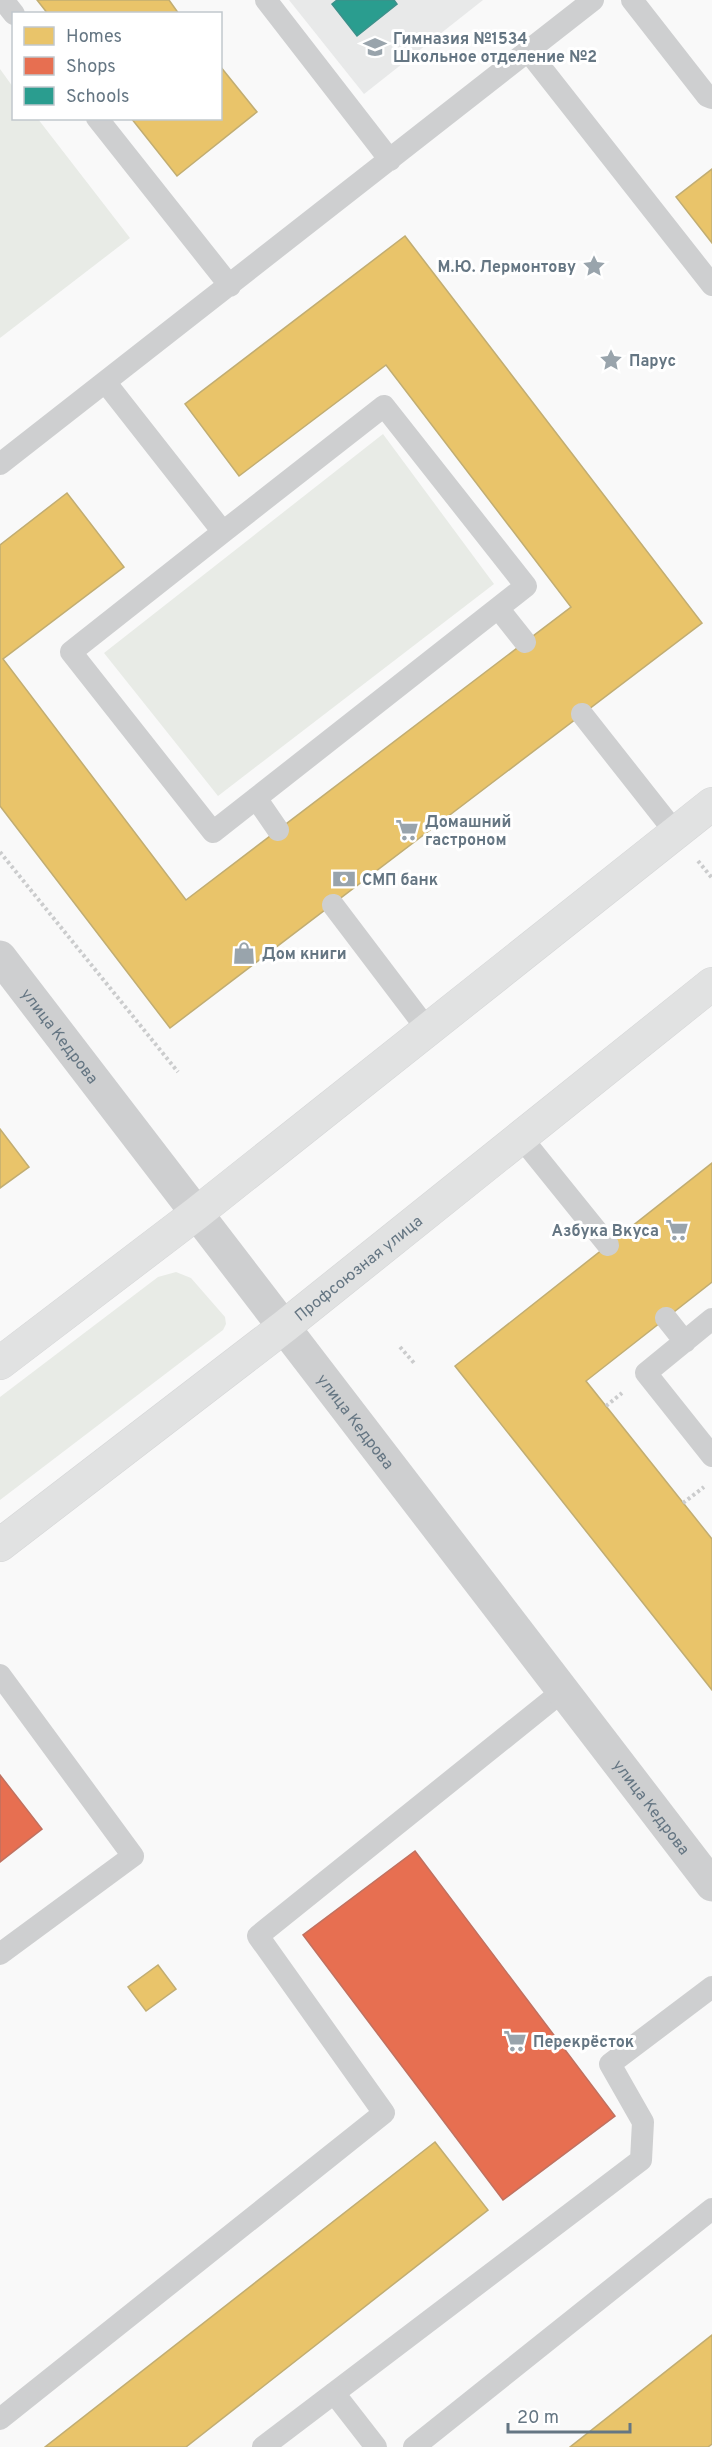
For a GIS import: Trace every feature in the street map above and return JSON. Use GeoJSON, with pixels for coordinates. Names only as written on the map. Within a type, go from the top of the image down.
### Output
{"type":"FeatureCollection","features":[{"type":"Feature","properties":{"kind":"main road"},"geometry":{"type":"LineString","coordinates":[[0,1363],[197,1213],[712,804]]}},
{"type":"Feature","properties":{"kind":"main road","name":"Профсоюзная улица"},"geometry":{"type":"LineString","coordinates":[[0,1545],[285,1326],[519,1136],[712,984]]}},
{"type":"Feature","properties":{"kind":"street","name":"улица Кедрова"},"geometry":{"type":"LineString","coordinates":[[0,957],[564,1690],[707,1866]]}},
{"type":"Feature","properties":{"kind":"lane"},"geometry":{"type":"LineString","coordinates":[[3,0],[12,12]]}},
{"type":"Feature","properties":{"kind":"lane"},"geometry":{"type":"LineString","coordinates":[[266,0],[390,160]]}},
{"type":"Feature","properties":{"kind":"lane"},"geometry":{"type":"LineString","coordinates":[[0,464],[593,0]]}},
{"type":"Feature","properties":{"kind":"lane"},"geometry":{"type":"LineString","coordinates":[[632,0],[707,96],[712,98]]}},
{"type":"Feature","properties":{"kind":"lane"},"geometry":{"type":"LineString","coordinates":[[528,51],[712,285]]}},
{"type":"Feature","properties":{"kind":"lane"},"geometry":{"type":"LineString","coordinates":[[99,120],[230,286]]}},
{"type":"Feature","properties":{"kind":"lane"},"geometry":{"type":"LineString","coordinates":[[106,383],[223,532]]}},
{"type":"Feature","properties":{"kind":"lane"},"geometry":{"type":"LineString","coordinates":[[384,406],[526,586],[213,832],[71,652],[223,532],[384,406]]}},
{"type":"Feature","properties":{"kind":"lane"},"geometry":{"type":"LineString","coordinates":[[498,608],[525,642]]}},
{"type":"Feature","properties":{"kind":"lane"},"geometry":{"type":"LineString","coordinates":[[582,714],[675,832]]}},
{"type":"Feature","properties":{"kind":"lane"},"geometry":{"type":"LineString","coordinates":[[256,798],[278,830]]}},
{"type":"Feature","properties":{"kind":"lane"},"geometry":{"type":"LineString","coordinates":[[333,904],[427,1029]]}},
{"type":"Feature","properties":{"kind":"lane"},"geometry":{"type":"LineString","coordinates":[[519,1136],[608,1245]]}},
{"type":"Feature","properties":{"kind":"lane"},"geometry":{"type":"LineString","coordinates":[[666,1318],[685,1342]]}},
{"type":"Feature","properties":{"kind":"lane"},"geometry":{"type":"LineString","coordinates":[[712,1319],[646,1373],[712,1456]]}},
{"type":"Feature","properties":{"kind":"lane"},"geometry":{"type":"LineString","coordinates":[[0,1675],[133,1856],[0,1954]]}},
{"type":"Feature","properties":{"kind":"lane"},"geometry":{"type":"LineString","coordinates":[[0,2419],[384,2113],[258,1936],[564,1690]]}},
{"type":"Feature","properties":{"kind":"lane"},"geometry":{"type":"LineString","coordinates":[[263,2447],[640,2160],[643,2122],[610,2064],[712,1987]]}},
{"type":"Feature","properties":{"kind":"lane"},"geometry":{"type":"LineString","coordinates":[[414,2447],[712,2209]]}},
{"type":"Feature","properties":{"kind":"lane"},"geometry":{"type":"LineString","coordinates":[[334,2393],[376,2447]]}},
{"type":"Feature","properties":{"kind":"path"},"geometry":{"type":"LineString","coordinates":[[0,852],[178,1072]]}},
{"type":"Feature","properties":{"kind":"path"},"geometry":{"type":"LineString","coordinates":[[400,1347],[414,1363]]}},
{"type":"Feature","properties":{"kind":"path"},"geometry":{"type":"LineString","coordinates":[[683,1503],[712,1480]]}},
{"type":"Feature","properties":{"kind":"shaded area","name":"Гимназия №1534 Школьное отделение №2"},"geometry":{"type":"Polygon","coordinates":[[[289,0],[483,0],[364,94],[289,0]]]}},
{"type":"Feature","properties":{"kind":"shaded area"},"geometry":{"type":"Polygon","coordinates":[[[0,69],[12,86],[12,120],[39,120],[130,238],[0,338],[0,69]]]}},
{"type":"Feature","properties":{"kind":"shaded area"},"geometry":{"type":"Polygon","coordinates":[[[383,434],[494,584],[218,796],[104,653],[383,434]]]}},
{"type":"Feature","properties":{"kind":"shaded area"},"geometry":{"type":"Polygon","coordinates":[[[176,1272],[191,1278],[225,1317],[226,1324],[223,1330],[0,1500],[0,1397],[158,1277],[176,1272]]]}},
{"type":"Feature","properties":{"kind":"building: Homes"},"geometry":{"type":"Polygon","coordinates":[[[37,0],[169,0],[178,12],[46,12],[37,0]]]}},
{"type":"Feature","properties":{"kind":"building: Homes"},"geometry":{"type":"Polygon","coordinates":[[[222,68],[257,112],[177,176],[133,120],[222,120],[222,68]]]}},
{"type":"Feature","properties":{"kind":"building: Homes"},"geometry":{"type":"Polygon","coordinates":[[[712,169],[712,243],[676,197],[712,169]]]}},
{"type":"Feature","properties":{"kind":"building: Homes"},"geometry":{"type":"Polygon","coordinates":[[[405,236],[702,623],[170,1028],[0,806],[0,545],[67,493],[124,567],[3,659],[186,900],[571,607],[386,365],[239,476],[185,404],[405,236]]]}},
{"type":"Feature","properties":{"kind":"building: Homes"},"geometry":{"type":"Polygon","coordinates":[[[0,1129],[29,1167],[0,1188],[0,1129]]]}},
{"type":"Feature","properties":{"kind":"building: Homes"},"geometry":{"type":"Polygon","coordinates":[[[712,1163],[712,1282],[586,1381],[712,1539],[712,1690],[455,1366],[712,1163]]]}},
{"type":"Feature","properties":{"kind":"building: Homes"},"geometry":{"type":"Polygon","coordinates":[[[158,1965],[176,1989],[146,2011],[128,1987],[158,1965]]]}},
{"type":"Feature","properties":{"kind":"building: Homes"},"geometry":{"type":"Polygon","coordinates":[[[435,2142],[488,2210],[186,2447],[45,2447],[435,2142]]]}},
{"type":"Feature","properties":{"kind":"building: Homes"},"geometry":{"type":"Polygon","coordinates":[[[712,2335],[712,2444],[708,2447],[570,2447],[712,2335]]]}},
{"type":"Feature","properties":{"kind":"building: Shops"},"geometry":{"type":"Polygon","coordinates":[[[0,1775],[42,1829],[0,1862],[0,1775]]]}},
{"type":"Feature","properties":{"kind":"building: Shops"},"geometry":{"type":"Polygon","coordinates":[[[415,1851],[615,2116],[503,2200],[303,1935],[415,1851]]]}},
{"type":"Feature","properties":{"kind":"building: Schools"},"geometry":{"type":"Polygon","coordinates":[[[337,0],[394,0],[397,4],[357,36],[332,4],[337,0]]]}},
{"type":"Feature","properties":{"kind":"place","name":"Гимназия №1534 Школьное отделение №2"},"geometry":{"type":"Point","coordinates":[375,47]}},
{"type":"Feature","properties":{"kind":"place","name":"М.Ю. Лермонтову"},"geometry":{"type":"Point","coordinates":[594,266]}},
{"type":"Feature","properties":{"kind":"place","name":"Парус"},"geometry":{"type":"Point","coordinates":[611,360]}},
{"type":"Feature","properties":{"kind":"place","name":"Домашний гастроном"},"geometry":{"type":"Point","coordinates":[407,830]}},
{"type":"Feature","properties":{"kind":"place","name":"СМП банк"},"geometry":{"type":"Point","coordinates":[344,879]}},
{"type":"Feature","properties":{"kind":"place","name":"Дом книги"},"geometry":{"type":"Point","coordinates":[244,953]}},
{"type":"Feature","properties":{"kind":"place","name":"Азбука Вкуса"},"geometry":{"type":"Point","coordinates":[677,1230]}},
{"type":"Feature","properties":{"kind":"place","name":"Перекрёсток"},"geometry":{"type":"Point","coordinates":[515,2041]}}]}
